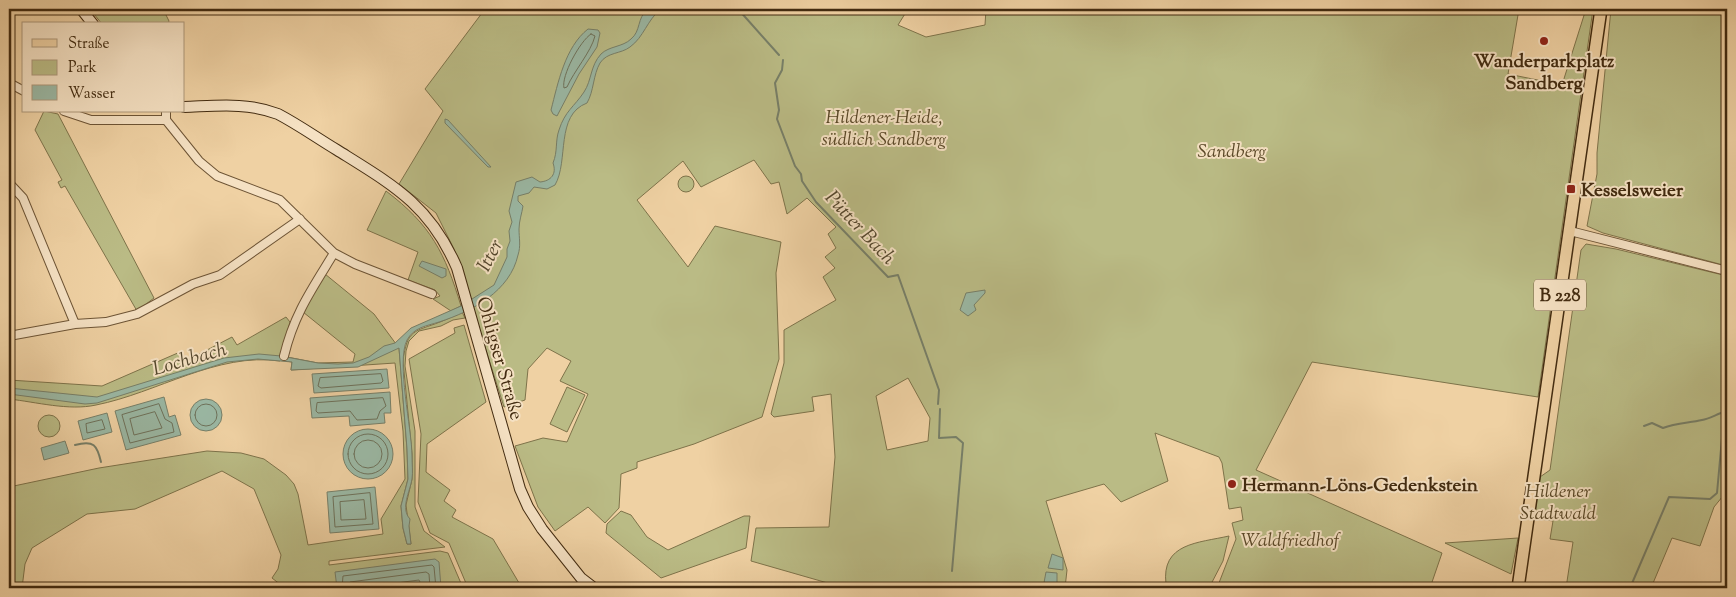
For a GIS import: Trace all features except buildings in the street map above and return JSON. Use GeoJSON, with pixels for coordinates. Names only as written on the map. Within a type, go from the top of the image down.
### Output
{"type":"FeatureCollection","features":[{"type":"Feature","properties":{"kind":"main road"},"geometry":{"type":"LineString","coordinates":[[81,9],[91,22]]}},
{"type":"Feature","properties":{"kind":"main road","name":"B 228"},"geometry":{"type":"LineString","coordinates":[[1518,585],[1601,9]]}},
{"type":"Feature","properties":{"kind":"main road","name":"Ohligser Straße"},"geometry":{"type":"LineString","coordinates":[[185,107],[234,105],[270,111],[297,124],[383,179],[416,204],[433,224],[448,247],[471,314],[514,470],[528,507],[542,530],[574,570],[594,588]]}},
{"type":"Feature","properties":{"kind":"street"},"geometry":{"type":"LineString","coordinates":[[9,83],[22,90]]}},
{"type":"Feature","properties":{"kind":"street"},"geometry":{"type":"LineString","coordinates":[[67,112],[91,120],[166,120]]}},
{"type":"Feature","properties":{"kind":"street"},"geometry":{"type":"LineString","coordinates":[[166,112],[166,120],[198,161],[217,176],[242,187],[274,196],[334,253],[355,264],[432,294]]}},
{"type":"Feature","properties":{"kind":"street"},"geometry":{"type":"LineString","coordinates":[[9,183],[23,198],[75,324]]}},
{"type":"Feature","properties":{"kind":"street"},"geometry":{"type":"LineString","coordinates":[[9,336],[75,324],[106,322],[137,314],[193,284],[220,275],[300,219]]}},
{"type":"Feature","properties":{"kind":"street"},"geometry":{"type":"LineString","coordinates":[[1570,231],[1727,271]]}},
{"type":"Feature","properties":{"kind":"street"},"geometry":{"type":"LineString","coordinates":[[284,356],[297,315],[334,253]]}},
{"type":"Feature","properties":{"kind":"green space"},"geometry":{"type":"Polygon","coordinates":[[[90,9],[163,9],[169,21],[169,22],[100,22],[90,9]]]}},
{"type":"Feature","properties":{"kind":"green space"},"geometry":{"type":"Polygon","coordinates":[[[485,9],[908,9],[898,25],[926,37],[985,25],[986,9],[1519,9],[1508,74],[1562,85],[1586,9],[1593,9],[1538,397],[1312,362],[1256,470],[1442,553],[1430,588],[1217,588],[1236,539],[1232,523],[1243,520],[1241,507],[1229,509],[1222,463],[1219,457],[1155,433],[1168,481],[1121,502],[1104,484],[1046,501],[1067,570],[1065,588],[845,588],[751,561],[756,528],[829,527],[835,457],[831,394],[812,397],[814,411],[774,417],[771,414],[784,363],[784,330],[836,300],[823,277],[835,268],[825,257],[836,248],[828,234],[836,227],[807,198],[787,214],[779,182],[771,184],[754,160],[701,187],[683,161],[637,200],[688,267],[715,226],[781,242],[776,273],[779,359],[762,417],[694,444],[637,462],[637,468],[621,474],[619,508],[605,523],[588,507],[555,531],[538,507],[515,446],[543,438],[567,442],[588,394],[560,381],[571,361],[547,348],[528,369],[525,400],[504,407],[454,249],[436,213],[399,184],[443,111],[425,89],[485,9]],[[908,378],[876,396],[887,450],[928,441],[930,418],[908,378]]]}},
{"type":"Feature","properties":{"kind":"green space"},"geometry":{"type":"Polygon","coordinates":[[[1611,9],[1727,9],[1727,266],[1603,233],[1587,226],[1597,174],[1597,153],[1611,9]]]}},
{"type":"Feature","properties":{"kind":"green space"},"geometry":{"type":"Polygon","coordinates":[[[44,112],[58,114],[154,298],[137,311],[65,186],[61,188],[58,182],[62,180],[35,130],[44,112]]]}},
{"type":"Feature","properties":{"kind":"green space"},"geometry":{"type":"Polygon","coordinates":[[[683,176],[689,176],[694,181],[692,190],[683,192],[678,187],[678,181],[683,176]]]}},
{"type":"Feature","properties":{"kind":"green space"},"geometry":{"type":"Polygon","coordinates":[[[386,191],[414,216],[434,241],[449,270],[461,306],[451,311],[433,299],[440,296],[435,290],[408,280],[418,252],[367,230],[386,191]]]}},
{"type":"Feature","properties":{"kind":"green space","name":"Hildener Stadtwald"},"geometry":{"type":"Polygon","coordinates":[[[1586,244],[1616,249],[1727,276],[1727,491],[1714,507],[1700,546],[1672,538],[1651,588],[1566,588],[1573,542],[1550,539],[1553,521],[1534,518],[1540,477],[1550,470],[1581,250],[1586,244]]]}},
{"type":"Feature","properties":{"kind":"green space"},"geometry":{"type":"Polygon","coordinates":[[[325,274],[374,314],[399,348],[408,479],[401,506],[407,544],[411,544],[406,505],[412,479],[412,454],[403,361],[407,343],[413,333],[418,330],[462,312],[465,318],[419,331],[409,341],[406,351],[405,366],[415,431],[415,507],[424,531],[445,547],[329,561],[329,565],[440,551],[448,553],[463,588],[281,588],[281,585],[272,578],[278,569],[281,555],[254,489],[222,471],[135,509],[87,514],[32,548],[25,564],[22,588],[9,588],[9,487],[99,468],[207,451],[241,453],[264,459],[286,475],[294,484],[298,494],[308,545],[383,534],[381,519],[405,479],[403,431],[395,363],[291,370],[292,362],[286,361],[287,357],[318,363],[353,362],[355,354],[303,312],[325,274]]]}},
{"type":"Feature","properties":{"kind":"green space"},"geometry":{"type":"Polygon","coordinates":[[[286,317],[290,322],[280,361],[233,362],[187,375],[142,392],[86,407],[64,407],[9,399],[9,380],[102,386],[180,352],[186,361],[232,337],[237,345],[286,317]]]}},
{"type":"Feature","properties":{"kind":"green space"},"geometry":{"type":"Polygon","coordinates":[[[464,325],[486,402],[427,444],[426,472],[450,490],[444,501],[456,510],[452,517],[493,539],[522,588],[468,588],[449,543],[430,533],[418,502],[421,434],[409,359],[455,333],[454,328],[464,325]]]}},
{"type":"Feature","properties":{"kind":"green space"},"geometry":{"type":"Polygon","coordinates":[[[567,387],[585,395],[567,432],[550,424],[567,387]]]}},
{"type":"Feature","properties":{"kind":"green space"},"geometry":{"type":"Polygon","coordinates":[[[49,415],[57,418],[60,426],[57,434],[49,437],[41,434],[38,426],[41,418],[49,415]]]}},
{"type":"Feature","properties":{"kind":"green space"},"geometry":{"type":"Polygon","coordinates":[[[621,511],[631,515],[647,537],[668,550],[744,516],[750,516],[746,548],[661,578],[606,533],[607,524],[621,511]]]}},
{"type":"Feature","properties":{"kind":"green space"},"geometry":{"type":"Polygon","coordinates":[[[1229,536],[1223,561],[1209,588],[1175,588],[1166,584],[1166,570],[1169,560],[1176,553],[1194,543],[1229,536]]]}},
{"type":"Feature","properties":{"kind":"green space"},"geometry":{"type":"Polygon","coordinates":[[[1518,538],[1511,574],[1445,543],[1518,538]]]}},
{"type":"Feature","properties":{"kind":"water"},"geometry":{"type":"Polygon","coordinates":[[[661,9],[652,18],[635,43],[606,57],[600,63],[587,103],[577,109],[570,118],[564,140],[559,175],[555,185],[547,189],[534,187],[529,193],[518,196],[518,201],[523,206],[519,226],[519,248],[514,268],[507,279],[488,298],[477,305],[465,312],[413,332],[407,340],[403,364],[411,444],[412,479],[406,500],[406,510],[410,519],[411,544],[407,544],[401,506],[408,479],[399,348],[358,367],[291,370],[292,362],[258,359],[227,362],[97,403],[85,404],[9,394],[9,388],[97,397],[224,358],[259,354],[318,363],[353,363],[369,357],[384,346],[395,343],[411,328],[461,306],[494,285],[507,257],[510,241],[509,231],[512,222],[509,211],[516,182],[532,177],[540,182],[547,180],[554,174],[553,163],[561,124],[587,87],[597,59],[604,51],[628,42],[634,36],[647,10],[661,9]]]}},
{"type":"Feature","properties":{"kind":"water"},"geometry":{"type":"Polygon","coordinates":[[[588,29],[598,30],[600,33],[597,47],[579,74],[557,116],[551,110],[556,88],[568,55],[588,29]]]}},
{"type":"Feature","properties":{"kind":"water"},"geometry":{"type":"Polygon","coordinates":[[[445,119],[491,167],[488,167],[445,123],[445,119]]]}},
{"type":"Feature","properties":{"kind":"water"},"geometry":{"type":"Polygon","coordinates":[[[422,261],[446,269],[446,276],[442,278],[419,266],[422,261]]]}},
{"type":"Feature","properties":{"kind":"water"},"geometry":{"type":"Polygon","coordinates":[[[985,290],[985,293],[974,305],[976,310],[968,316],[960,310],[966,293],[985,290]]]}},
{"type":"Feature","properties":{"kind":"water"},"geometry":{"type":"Polygon","coordinates":[[[387,369],[389,388],[314,393],[312,374],[387,369]]]}},
{"type":"Feature","properties":{"kind":"water"},"geometry":{"type":"Polygon","coordinates":[[[390,392],[391,413],[384,413],[385,423],[350,426],[349,416],[312,418],[310,398],[390,392]]]}},
{"type":"Feature","properties":{"kind":"water"},"geometry":{"type":"Polygon","coordinates":[[[164,397],[169,417],[175,415],[181,435],[126,450],[115,411],[164,397]]]}},
{"type":"Feature","properties":{"kind":"water"},"geometry":{"type":"Polygon","coordinates":[[[206,399],[218,403],[222,415],[218,427],[206,431],[194,427],[190,415],[194,403],[206,399]]]}},
{"type":"Feature","properties":{"kind":"water"},"geometry":{"type":"Polygon","coordinates":[[[107,413],[112,432],[83,440],[78,421],[107,413]]]}},
{"type":"Feature","properties":{"kind":"water"},"geometry":{"type":"Polygon","coordinates":[[[373,429],[386,436],[392,444],[392,464],[386,472],[378,478],[363,479],[350,472],[344,464],[343,449],[350,436],[358,430],[373,429]]]}},
{"type":"Feature","properties":{"kind":"water"},"geometry":{"type":"Polygon","coordinates":[[[65,441],[69,453],[44,460],[41,448],[65,441]]]}},
{"type":"Feature","properties":{"kind":"water"},"geometry":{"type":"Polygon","coordinates":[[[375,487],[379,529],[330,533],[327,492],[375,487]]]}},
{"type":"Feature","properties":{"kind":"water"},"geometry":{"type":"Polygon","coordinates":[[[1052,554],[1063,558],[1063,570],[1048,568],[1052,554]]]}},
{"type":"Feature","properties":{"kind":"water"},"geometry":{"type":"Polygon","coordinates":[[[435,559],[439,562],[441,588],[337,588],[335,572],[435,559]]]}},
{"type":"Feature","properties":{"kind":"water"},"geometry":{"type":"Polygon","coordinates":[[[1046,572],[1057,573],[1057,588],[1043,588],[1046,572]]]}},
{"type":"Feature","properties":{"kind":"waterway","name":"Pütter Bach"},"geometry":{"type":"LineString","coordinates":[[738,9],[779,55]]}},
{"type":"Feature","properties":{"kind":"waterway","name":"Pütter Bach"},"geometry":{"type":"LineString","coordinates":[[783,60],[782,70],[775,83],[779,110],[777,119],[795,166],[801,174],[802,181],[816,202],[888,277],[898,275],[939,390],[938,404]]}},
{"type":"Feature","properties":{"kind":"waterway"},"geometry":{"type":"LineString","coordinates":[[1630,588],[1669,497],[1710,499],[1717,493],[1727,383]]}},
{"type":"Feature","properties":{"kind":"waterway","name":"Pütter Bach"},"geometry":{"type":"LineString","coordinates":[[940,409],[939,438],[956,437],[963,443],[952,571]]}},
{"type":"Feature","properties":{"kind":"waterway"},"geometry":{"type":"LineString","coordinates":[[1644,426],[1652,423],[1663,428],[1705,419],[1724,412]]}},
{"type":"Feature","properties":{"kind":"waterway"},"geometry":{"type":"LineString","coordinates":[[75,445],[87,443],[94,445],[101,462]]}},
{"type":"Feature","properties":{"kind":"place","name":"Wanderparkplatz Sandberg"},"geometry":{"type":"Point","coordinates":[1544,41]}},
{"type":"Feature","properties":{"kind":"place","name":"Kesselsweier"},"geometry":{"type":"Point","coordinates":[1571,189]}},
{"type":"Feature","properties":{"kind":"place","name":"Hermann-Löns-Gedenkstein"},"geometry":{"type":"Point","coordinates":[1232,484]}},
{"type":"Feature","properties":{"kind":"park label","name":"Hildener-Heide, südlich Sandberg"},"geometry":{"type":"Point","coordinates":[884,127]}},
{"type":"Feature","properties":{"kind":"park label","name":"Sandberg"},"geometry":{"type":"Point","coordinates":[1232,150]}},
{"type":"Feature","properties":{"kind":"park label","name":"Waldfriedhof"},"geometry":{"type":"Point","coordinates":[1290,539]}},
{"type":"Feature","properties":{"kind":"water label","name":"Itter"},"geometry":{"type":"Point","coordinates":[489,255]}},
{"type":"Feature","properties":{"kind":"water label","name":"Lochbach"},"geometry":{"type":"Point","coordinates":[189,358]}}]}
